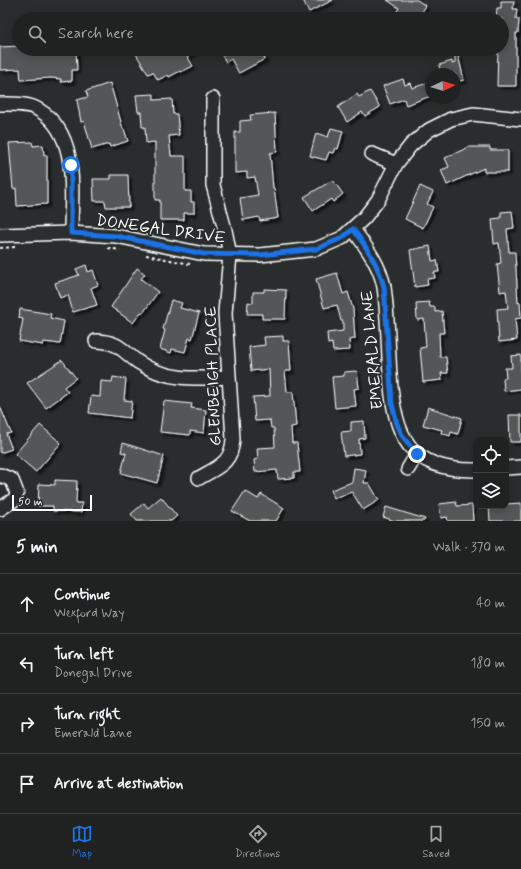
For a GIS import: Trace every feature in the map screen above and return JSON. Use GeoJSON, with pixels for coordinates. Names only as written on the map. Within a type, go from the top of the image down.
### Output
{"type":"FeatureCollection","features":[{"type":"Feature","properties":{"kind":"street","name":"GLENBEIGH PLACE"},"geometry":{"type":"LineString","coordinates":[[199,478],[226,462],[233,451],[225,313],[230,255],[213,185],[213,99]]}},
{"type":"Feature","properties":{"kind":"street"},"geometry":{"type":"LineString","coordinates":[[0,104],[25,105],[39,109],[60,131],[67,148],[71,165],[71,233]]}},
{"type":"Feature","properties":{"kind":"street","name":"DONEGAL DRIVE"},"geometry":{"type":"LineString","coordinates":[[0,236],[71,233],[116,236],[204,254],[267,254],[316,249],[342,238],[364,218],[378,200],[396,164],[411,145],[423,135],[451,119],[473,114],[521,119]]}},
{"type":"Feature","properties":{"kind":"street"},"geometry":{"type":"LineString","coordinates":[[372,154],[396,164]]}},
{"type":"Feature","properties":{"kind":"street","name":"EMERALD LANE"},"geometry":{"type":"LineString","coordinates":[[353,229],[368,249],[380,274],[384,287],[392,404],[397,424],[403,437],[417,454],[440,467],[473,470]]}},
{"type":"Feature","properties":{"kind":"street"},"geometry":{"type":"LineString","coordinates":[[96,341],[110,342],[124,350],[138,362],[169,377],[190,380],[228,377]]}},
{"type":"Feature","properties":{"kind":"street"},"geometry":{"type":"LineString","coordinates":[[408,469],[417,454]]}},
{"type":"Feature","properties":{"kind":"street"},"geometry":{"type":"LineString","coordinates":[[509,468],[521,467]]}},
{"type":"Feature","properties":{"kind":"street"},"geometry":{"type":"LineString","coordinates":[[0,475],[12,480],[16,493],[15,500],[0,509]]}},
{"type":"Feature","properties":{"kind":"building"},"geometry":{"type":"Polygon","coordinates":[[[303,0],[333,0],[309,12],[303,0]]]}},
{"type":"Feature","properties":{"kind":"building"},"geometry":{"type":"Polygon","coordinates":[[[387,0],[417,0],[426,6],[422,12],[396,12],[399,8],[387,0]]]}},
{"type":"Feature","properties":{"kind":"building"},"geometry":{"type":"Polygon","coordinates":[[[501,1],[514,1],[513,9],[517,9],[516,19],[519,19],[518,33],[516,33],[516,86],[497,86],[498,56],[509,56],[509,12],[497,12],[497,8],[501,8],[501,1]]]}},
{"type":"Feature","properties":{"kind":"building"},"geometry":{"type":"Polygon","coordinates":[[[12,46],[12,56],[76,56],[77,70],[72,70],[72,81],[61,82],[61,79],[50,78],[21,80],[20,69],[0,70],[0,47],[12,46]]]}},
{"type":"Feature","properties":{"kind":"building"},"geometry":{"type":"Polygon","coordinates":[[[137,56],[187,56],[193,66],[169,77],[168,75],[158,80],[153,72],[148,74],[137,56]]]}},
{"type":"Feature","properties":{"kind":"building"},"geometry":{"type":"Polygon","coordinates":[[[222,56],[264,56],[265,59],[239,73],[231,59],[226,62],[222,56]]]}},
{"type":"Feature","properties":{"kind":"building"},"geometry":{"type":"Polygon","coordinates":[[[455,56],[458,56],[464,80],[461,81],[461,68],[440,68],[439,65],[452,61],[452,64],[455,63],[455,56]]]}},
{"type":"Feature","properties":{"kind":"building"},"geometry":{"type":"Polygon","coordinates":[[[403,79],[405,85],[410,83],[412,88],[425,84],[425,98],[406,105],[404,99],[390,104],[383,86],[403,79]]]}},
{"type":"Feature","properties":{"kind":"building"},"geometry":{"type":"Polygon","coordinates":[[[110,83],[123,129],[128,141],[110,147],[109,144],[92,149],[84,121],[81,122],[77,100],[88,97],[86,91],[110,83]]]}},
{"type":"Feature","properties":{"kind":"building"},"geometry":{"type":"Polygon","coordinates":[[[370,91],[380,107],[365,116],[362,112],[347,122],[338,107],[357,94],[359,97],[370,91]]]}},
{"type":"Feature","properties":{"kind":"building"},"geometry":{"type":"Polygon","coordinates":[[[154,94],[154,100],[172,99],[173,114],[177,114],[179,135],[169,136],[171,156],[185,156],[185,191],[191,191],[191,202],[194,202],[194,213],[184,213],[184,220],[160,220],[160,200],[155,200],[155,142],[146,143],[145,127],[142,127],[141,112],[138,112],[136,95],[154,94]]]}},
{"type":"Feature","properties":{"kind":"building"},"geometry":{"type":"Polygon","coordinates":[[[275,113],[277,152],[270,153],[273,188],[278,218],[260,221],[259,217],[243,220],[240,198],[258,195],[255,177],[247,178],[247,172],[235,173],[235,132],[240,132],[240,121],[251,120],[250,115],[275,113]]]}},
{"type":"Feature","properties":{"kind":"building"},"geometry":{"type":"Polygon","coordinates":[[[331,128],[343,131],[338,149],[335,148],[333,153],[329,152],[326,160],[310,156],[316,133],[328,137],[331,128]]]}},
{"type":"Feature","properties":{"kind":"building"},"geometry":{"type":"Polygon","coordinates":[[[32,142],[33,146],[43,145],[44,155],[47,155],[47,204],[17,206],[16,188],[13,189],[9,143],[32,142]]]}},
{"type":"Feature","properties":{"kind":"building"},"geometry":{"type":"Polygon","coordinates":[[[469,147],[490,147],[490,150],[508,150],[508,172],[484,172],[484,168],[447,185],[441,170],[449,167],[445,158],[469,147]]]}},
{"type":"Feature","properties":{"kind":"building"},"geometry":{"type":"Polygon","coordinates":[[[111,175],[128,175],[129,207],[106,207],[105,201],[94,201],[93,179],[111,179],[111,175]]]}},
{"type":"Feature","properties":{"kind":"building"},"geometry":{"type":"Polygon","coordinates":[[[333,180],[343,194],[333,202],[331,199],[313,211],[304,197],[333,180]]]}},
{"type":"Feature","properties":{"kind":"building"},"geometry":{"type":"Polygon","coordinates":[[[420,186],[433,192],[427,204],[433,207],[423,228],[405,219],[420,186]]]}},
{"type":"Feature","properties":{"kind":"building"},"geometry":{"type":"Polygon","coordinates":[[[512,211],[514,228],[507,229],[509,252],[515,252],[518,303],[520,302],[521,318],[515,319],[517,340],[499,342],[497,309],[508,308],[506,291],[500,292],[497,264],[501,263],[499,243],[494,244],[492,219],[501,218],[501,212],[512,211]]]}},
{"type":"Feature","properties":{"kind":"building"},"geometry":{"type":"Polygon","coordinates":[[[430,246],[432,261],[437,260],[439,272],[434,272],[435,278],[427,279],[428,285],[415,287],[410,250],[430,246]]]}},
{"type":"Feature","properties":{"kind":"building"},"geometry":{"type":"Polygon","coordinates":[[[86,265],[88,272],[93,270],[98,285],[91,288],[97,305],[73,312],[68,295],[60,298],[55,283],[79,275],[76,269],[86,265]]]}},
{"type":"Feature","properties":{"kind":"building"},"geometry":{"type":"Polygon","coordinates":[[[137,268],[145,274],[141,279],[158,292],[143,313],[141,312],[133,323],[111,307],[137,268]]]}},
{"type":"Feature","properties":{"kind":"building"},"geometry":{"type":"Polygon","coordinates":[[[337,273],[343,294],[348,292],[353,309],[355,339],[349,340],[350,350],[333,351],[332,343],[328,344],[327,333],[343,331],[343,321],[341,321],[337,305],[324,308],[316,279],[337,273]]]}},
{"type":"Feature","properties":{"kind":"building"},"geometry":{"type":"Polygon","coordinates":[[[264,289],[286,290],[285,319],[262,319],[262,314],[247,314],[248,302],[253,303],[253,292],[264,292],[264,289]]]}},
{"type":"Feature","properties":{"kind":"building"},"geometry":{"type":"Polygon","coordinates":[[[171,300],[182,303],[180,308],[199,313],[192,339],[189,338],[185,352],[172,349],[171,353],[160,349],[165,330],[163,329],[171,300]]]}},
{"type":"Feature","properties":{"kind":"building"},"geometry":{"type":"Polygon","coordinates":[[[429,302],[430,307],[435,307],[435,312],[442,311],[444,333],[439,333],[440,357],[446,357],[448,373],[441,373],[442,380],[423,382],[420,348],[426,347],[424,319],[417,320],[416,303],[429,302]]]}},
{"type":"Feature","properties":{"kind":"building"},"geometry":{"type":"Polygon","coordinates":[[[20,309],[51,314],[50,318],[64,321],[60,344],[44,342],[43,345],[19,341],[23,319],[19,318],[20,309]]]}},
{"type":"Feature","properties":{"kind":"building"},"geometry":{"type":"Polygon","coordinates":[[[283,336],[283,341],[289,341],[291,371],[285,371],[287,392],[293,392],[296,426],[291,427],[292,443],[297,443],[300,472],[294,472],[294,478],[278,479],[277,470],[255,472],[254,460],[258,459],[257,448],[275,447],[274,428],[271,428],[270,420],[255,421],[253,397],[270,396],[269,369],[251,371],[249,347],[265,345],[264,337],[283,336]]]}},
{"type":"Feature","properties":{"kind":"building"},"geometry":{"type":"Polygon","coordinates":[[[521,355],[521,389],[504,391],[503,378],[506,378],[505,368],[512,368],[511,356],[521,355]]]}},
{"type":"Feature","properties":{"kind":"building"},"geometry":{"type":"Polygon","coordinates":[[[62,360],[76,378],[64,387],[68,392],[46,408],[27,383],[62,360]]]}},
{"type":"Feature","properties":{"kind":"building"},"geometry":{"type":"Polygon","coordinates":[[[357,371],[359,388],[354,389],[356,406],[335,408],[332,377],[344,376],[344,372],[357,371]]]}},
{"type":"Feature","properties":{"kind":"building"},"geometry":{"type":"Polygon","coordinates":[[[113,377],[126,379],[124,400],[132,401],[130,418],[89,413],[91,396],[100,397],[101,381],[112,382],[113,377]]]}},
{"type":"Feature","properties":{"kind":"building"},"geometry":{"type":"Polygon","coordinates":[[[164,401],[192,404],[191,408],[206,410],[204,433],[190,431],[190,435],[160,432],[164,401]]]}},
{"type":"Feature","properties":{"kind":"building"},"geometry":{"type":"Polygon","coordinates":[[[0,406],[11,433],[6,434],[12,449],[0,453],[0,406]]]}},
{"type":"Feature","properties":{"kind":"building"},"geometry":{"type":"Polygon","coordinates":[[[428,407],[462,418],[458,434],[451,432],[450,436],[441,433],[442,430],[423,425],[428,407]]]}},
{"type":"Feature","properties":{"kind":"building"},"geometry":{"type":"Polygon","coordinates":[[[509,415],[521,415],[521,442],[510,442],[509,415]]]}},
{"type":"Feature","properties":{"kind":"building"},"geometry":{"type":"Polygon","coordinates":[[[364,421],[365,438],[359,439],[360,454],[344,456],[341,432],[351,431],[351,422],[364,421]]]}},
{"type":"Feature","properties":{"kind":"building"},"geometry":{"type":"Polygon","coordinates":[[[40,425],[61,443],[36,472],[15,454],[40,425]]]}},
{"type":"Feature","properties":{"kind":"building"},"geometry":{"type":"Polygon","coordinates":[[[123,443],[164,456],[157,483],[121,473],[126,453],[121,452],[123,443]]]}},
{"type":"Feature","properties":{"kind":"building"},"geometry":{"type":"Polygon","coordinates":[[[354,468],[366,470],[364,483],[369,483],[379,500],[363,510],[352,492],[334,498],[331,490],[352,482],[354,468]]]}},
{"type":"Feature","properties":{"kind":"building"},"geometry":{"type":"Polygon","coordinates":[[[55,480],[77,481],[76,503],[82,503],[81,512],[53,511],[53,506],[38,506],[39,484],[55,485],[55,480]]]}},
{"type":"Feature","properties":{"kind":"building"},"geometry":{"type":"Polygon","coordinates":[[[245,491],[258,499],[261,494],[284,508],[276,521],[250,521],[232,511],[245,491]]]}},
{"type":"Feature","properties":{"kind":"building"},"geometry":{"type":"Polygon","coordinates":[[[161,497],[177,516],[171,521],[137,521],[131,514],[144,503],[148,508],[161,497]]]}},
{"type":"Feature","properties":{"kind":"building"},"geometry":{"type":"Polygon","coordinates":[[[456,502],[457,506],[472,505],[473,521],[448,521],[447,517],[441,518],[439,504],[456,502]]]}},
{"type":"Feature","properties":{"kind":"building"},"geometry":{"type":"Polygon","coordinates":[[[521,503],[521,521],[490,521],[489,509],[509,509],[509,504],[521,503]]]}},
{"type":"Feature","properties":{"kind":"building"},"geometry":{"type":"Polygon","coordinates":[[[386,507],[425,519],[424,521],[395,521],[383,517],[386,507]]]}},
{"type":"Feature","properties":{"kind":"route"},"geometry":{"type":"LineString","coordinates":[[71,165],[71,233],[116,236],[139,242],[204,254],[260,255],[303,252],[316,249],[342,238],[353,229],[375,261],[384,287],[392,404],[397,424],[403,437],[417,454]]}}]}
